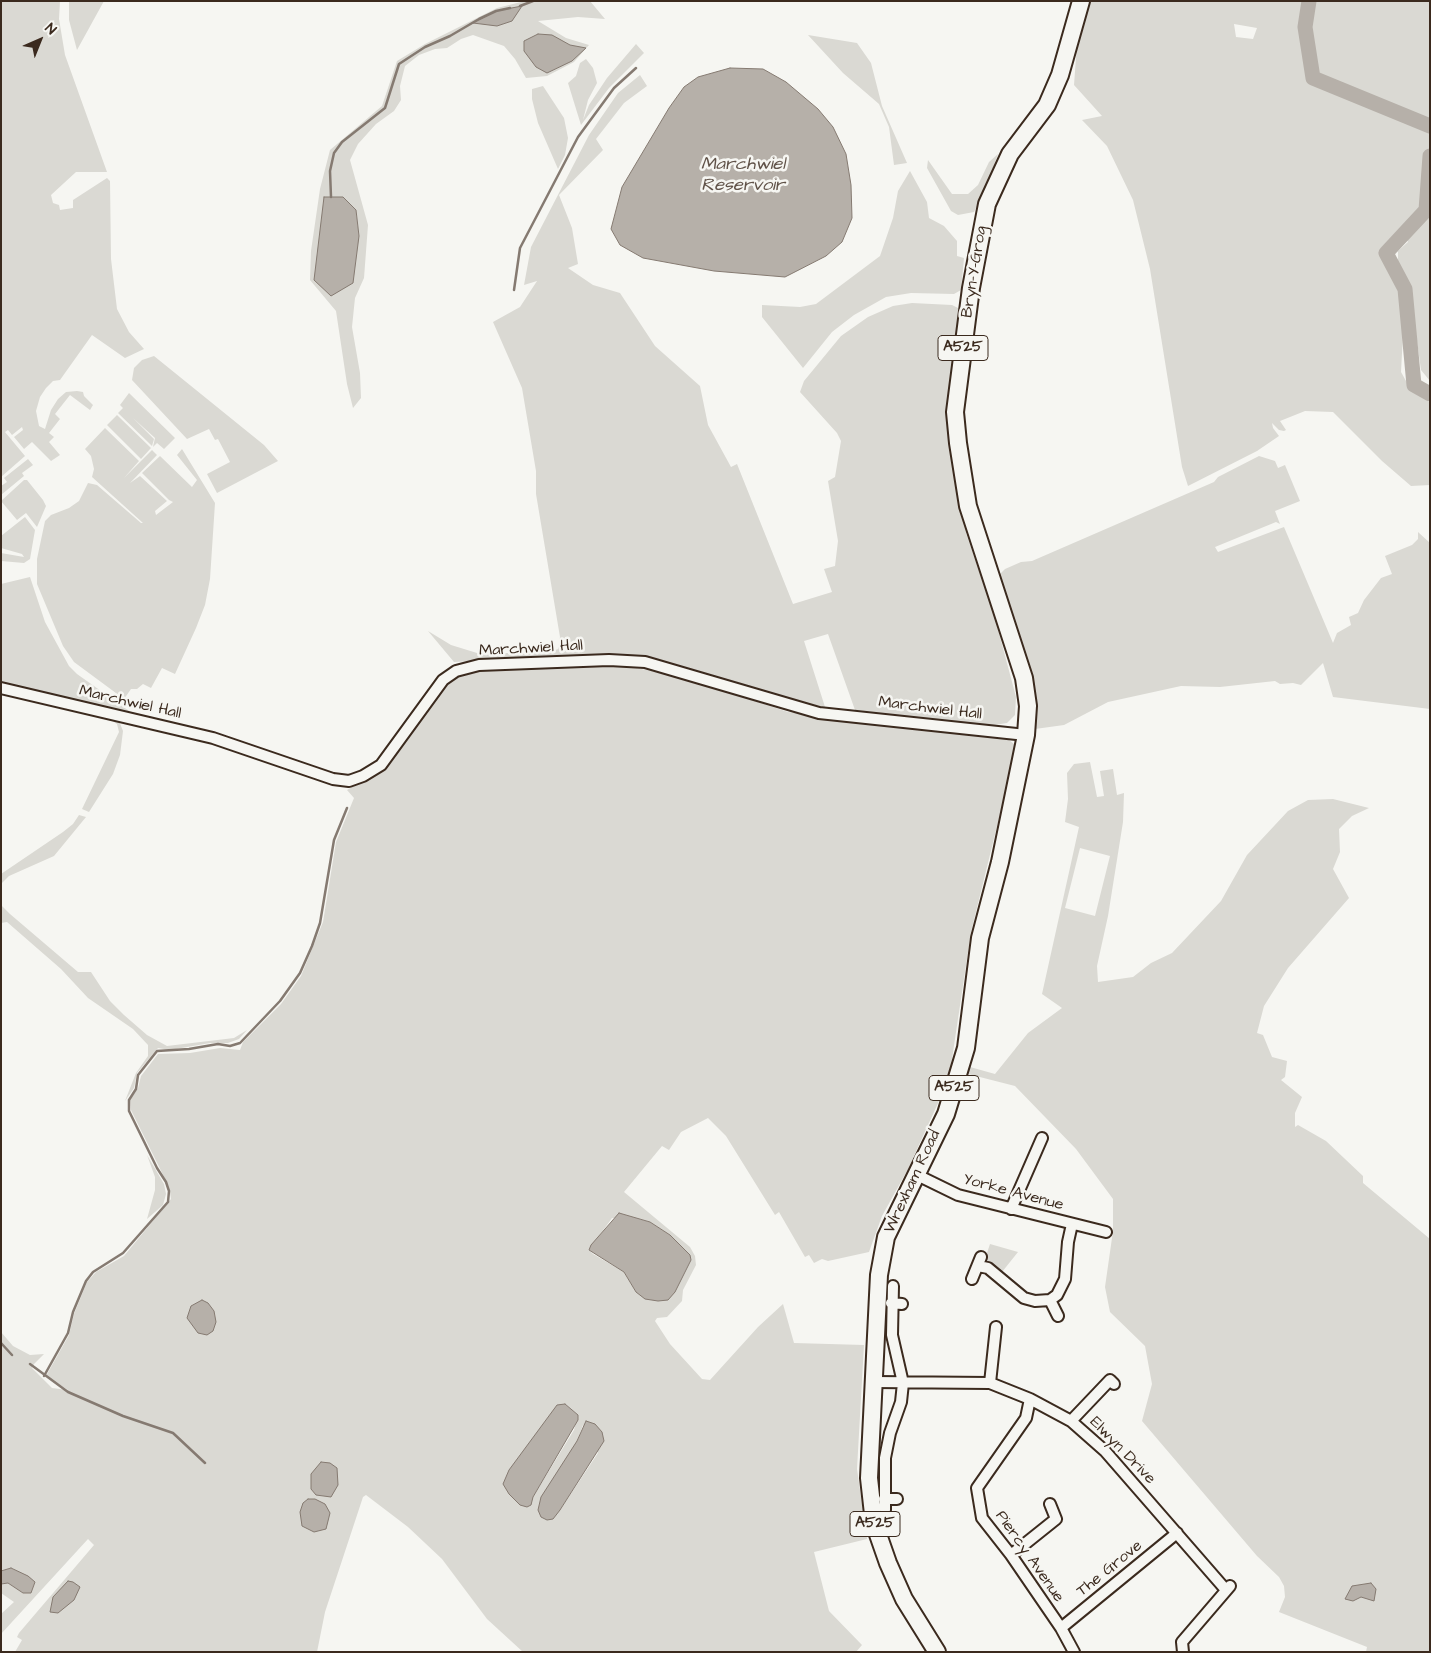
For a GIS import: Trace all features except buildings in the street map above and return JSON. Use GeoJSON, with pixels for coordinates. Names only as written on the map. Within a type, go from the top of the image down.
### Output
{"type":"FeatureCollection","features":[{"type":"Feature","properties":{"kind":"main road","name":"Bryn-Y-Grog"},"geometry":{"type":"LineString","coordinates":[[1026,736],[1028,706],[1024,678],[968,506],[955,412],[970,288],[987,204],[1010,154],[1047,105],[1054,90],[1060,76],[1081,1]]}},
{"type":"Feature","properties":{"kind":"main road","name":"Wrexham Road"},"geometry":{"type":"LineString","coordinates":[[937,1652],[904,1599],[888,1563],[874,1523],[869,1478],[878,1275],[886,1237],[915,1174],[946,1114],[966,1048],[980,938],[1004,843],[1026,736]]}},
{"type":"Feature","properties":{"kind":"street","name":"Marchwiel Hall"},"geometry":{"type":"LineString","coordinates":[[1,688],[212,738],[333,779],[349,781],[364,776],[381,765],[443,680],[456,671],[479,665],[609,660],[645,662],[819,713],[1026,736]]}},
{"type":"Feature","properties":{"kind":"street"},"geometry":{"type":"LineString","coordinates":[[1011,1209],[1037,1163],[1042,1138]]}},
{"type":"Feature","properties":{"kind":"street","name":"Yorke Avenue"},"geometry":{"type":"LineString","coordinates":[[915,1174],[958,1195],[1106,1232]]}},
{"type":"Feature","properties":{"kind":"street"},"geometry":{"type":"LineString","coordinates":[[972,1278],[979,1262],[1024,1298],[1035,1301],[1050,1300],[1057,1295],[1065,1279],[1068,1242],[1072,1224]]}},
{"type":"Feature","properties":{"kind":"street"},"geometry":{"type":"LineString","coordinates":[[893,1286],[891,1303],[892,1335],[903,1383],[900,1402],[890,1433],[885,1458],[885,1504],[897,1499]]}},
{"type":"Feature","properties":{"kind":"street"},"geometry":{"type":"LineString","coordinates":[[1050,1300],[1058,1316]]}},
{"type":"Feature","properties":{"kind":"street"},"geometry":{"type":"LineString","coordinates":[[891,1303],[902,1304]]}},
{"type":"Feature","properties":{"kind":"street"},"geometry":{"type":"LineString","coordinates":[[990,1383],[999,1334]]}},
{"type":"Feature","properties":{"kind":"street"},"geometry":{"type":"LineString","coordinates":[[1071,1421],[1110,1380]]}},
{"type":"Feature","properties":{"kind":"street","name":"Elwyn Drive"},"geometry":{"type":"LineString","coordinates":[[874,1382],[990,1383],[1030,1399],[1071,1421],[1105,1451],[1228,1588],[1180,1644]]}},
{"type":"Feature","properties":{"kind":"street","name":"Piercy Avenue"},"geometry":{"type":"LineString","coordinates":[[1030,1399],[1026,1418],[978,1488],[982,1518],[1011,1555],[1061,1628],[1074,1652]]}},
{"type":"Feature","properties":{"kind":"street"},"geometry":{"type":"LineString","coordinates":[[1011,1555],[1059,1523],[1050,1504]]}},
{"type":"Feature","properties":{"kind":"street","name":"The Grove"},"geometry":{"type":"LineString","coordinates":[[1061,1628],[1177,1533]]}},
{"type":"Feature","properties":{"kind":"shaded area"},"geometry":{"type":"Polygon","coordinates":[[[1,1],[60,1],[59,19],[65,55],[107,172],[76,172],[51,195],[53,203],[59,205],[60,210],[73,208],[73,200],[107,178],[110,181],[111,259],[117,309],[129,332],[144,349],[125,358],[92,335],[60,380],[53,381],[46,388],[40,397],[36,411],[39,426],[45,429],[51,410],[58,399],[66,392],[77,391],[83,392],[84,396],[93,405],[90,410],[70,395],[55,414],[60,419],[49,433],[54,437],[49,442],[60,455],[51,461],[32,442],[24,449],[14,437],[23,430],[22,427],[12,435],[8,430],[5,432],[25,456],[1,477],[1,1]]]}},
{"type":"Feature","properties":{"kind":"shaded area"},"geometry":{"type":"Polygon","coordinates":[[[69,1],[104,1],[77,50],[69,20],[69,1]]]}},
{"type":"Feature","properties":{"kind":"shaded area"},"geometry":{"type":"Polygon","coordinates":[[[525,1],[590,1],[605,19],[578,17],[538,21],[566,38],[589,45],[574,62],[547,76],[526,78],[515,59],[504,46],[473,35],[461,39],[447,48],[435,49],[419,55],[405,66],[400,86],[401,100],[394,111],[376,124],[358,144],[350,160],[368,225],[364,278],[355,298],[352,327],[360,373],[361,398],[353,408],[347,384],[336,311],[310,280],[311,251],[320,189],[330,150],[382,106],[397,61],[425,44],[497,8],[525,1]],[[324,197],[359,236],[356,210],[343,197],[324,197]]]}},
{"type":"Feature","properties":{"kind":"shaded area"},"geometry":{"type":"Polygon","coordinates":[[[1088,1],[1430,1],[1430,381],[1421,370],[1410,290],[1398,264],[1398,251],[1408,242],[1401,227],[1380,249],[1401,291],[1403,334],[1401,372],[1411,390],[1420,394],[1430,403],[1430,485],[1411,486],[1382,461],[1333,412],[1305,411],[1280,421],[1286,430],[1284,431],[1279,430],[1272,423],[1279,436],[1257,451],[1188,486],[1182,467],[1150,269],[1133,200],[1107,146],[1082,120],[1102,116],[1074,85],[1077,44],[1088,1]],[[1234,24],[1236,37],[1253,39],[1257,28],[1234,24]]]}},
{"type":"Feature","properties":{"kind":"shaded area"},"geometry":{"type":"Polygon","coordinates":[[[808,35],[857,43],[871,63],[882,106],[907,163],[894,165],[889,127],[879,104],[843,73],[808,35]]]}},
{"type":"Feature","properties":{"kind":"shaded area"},"geometry":{"type":"Polygon","coordinates":[[[636,44],[644,53],[609,88],[581,125],[568,83],[576,76],[580,63],[586,59],[593,68],[597,83],[588,100],[583,120],[589,105],[607,78],[636,44]]]}},
{"type":"Feature","properties":{"kind":"shaded area"},"geometry":{"type":"Polygon","coordinates":[[[640,75],[647,86],[624,103],[596,139],[603,150],[559,195],[572,228],[578,264],[568,268],[593,285],[620,293],[655,346],[700,386],[708,425],[731,467],[737,464],[793,604],[832,592],[824,569],[835,566],[838,541],[828,481],[835,477],[841,441],[837,433],[800,392],[804,381],[841,336],[868,317],[893,306],[912,303],[952,305],[958,308],[960,313],[964,516],[966,533],[995,618],[1016,697],[1015,715],[1007,723],[988,726],[855,710],[828,634],[804,641],[825,707],[788,699],[651,660],[615,654],[454,662],[428,631],[451,645],[477,653],[547,653],[558,649],[560,637],[536,494],[536,471],[522,388],[493,322],[520,307],[537,281],[524,285],[531,247],[589,135],[618,93],[640,75]]]}},
{"type":"Feature","properties":{"kind":"shaded area"},"geometry":{"type":"Polygon","coordinates":[[[543,86],[564,118],[568,138],[565,155],[558,169],[538,123],[532,99],[532,89],[543,86]]]}},
{"type":"Feature","properties":{"kind":"shaded area"},"geometry":{"type":"Polygon","coordinates":[[[998,154],[984,193],[974,212],[958,215],[951,211],[927,168],[928,160],[952,194],[968,194],[978,185],[989,162],[998,154]]]}},
{"type":"Feature","properties":{"kind":"shaded area"},"geometry":{"type":"Polygon","coordinates":[[[910,171],[927,202],[929,218],[944,226],[957,241],[957,256],[964,258],[961,290],[954,294],[911,293],[886,297],[854,315],[832,332],[803,368],[762,317],[762,305],[800,307],[816,304],[880,256],[893,218],[898,191],[910,171]]]}},
{"type":"Feature","properties":{"kind":"shaded area"},"geometry":{"type":"Polygon","coordinates":[[[154,356],[264,445],[278,461],[217,493],[207,474],[230,462],[218,439],[215,440],[209,429],[187,439],[132,380],[134,368],[142,360],[154,356]]]}},
{"type":"Feature","properties":{"kind":"shaded area"},"geometry":{"type":"Polygon","coordinates":[[[129,393],[175,438],[164,449],[157,443],[153,447],[155,438],[133,418],[154,439],[152,446],[118,413],[123,408],[120,405],[129,393]]]}},
{"type":"Feature","properties":{"kind":"shaded area"},"geometry":{"type":"Polygon","coordinates":[[[117,415],[151,448],[141,459],[107,425],[117,415]]]}},
{"type":"Feature","properties":{"kind":"shaded area"},"geometry":{"type":"Polygon","coordinates":[[[105,428],[139,461],[124,478],[152,450],[157,455],[130,483],[140,476],[167,501],[155,511],[156,515],[173,502],[142,473],[160,456],[192,487],[197,480],[177,455],[182,449],[215,503],[210,579],[205,605],[175,674],[162,668],[151,688],[143,684],[137,689],[131,689],[124,699],[74,662],[63,646],[37,584],[37,559],[45,521],[51,515],[69,508],[79,501],[88,483],[97,485],[143,523],[92,477],[94,469],[91,456],[85,449],[105,428]]]}},
{"type":"Feature","properties":{"kind":"shaded area"},"geometry":{"type":"Polygon","coordinates":[[[1259,456],[1275,461],[1278,468],[1285,465],[1300,501],[1275,511],[1280,524],[1276,522],[1215,547],[1218,552],[1284,527],[1333,643],[1337,633],[1351,625],[1349,617],[1358,613],[1364,600],[1381,578],[1392,574],[1385,556],[1412,545],[1418,539],[1418,532],[1430,543],[1430,709],[1333,697],[1323,663],[1301,685],[1293,683],[1280,684],[1275,681],[1220,687],[1181,686],[1108,702],[1064,725],[1035,729],[1035,697],[997,577],[1005,569],[1021,562],[1032,561],[1214,482],[1218,477],[1259,456]]]}},
{"type":"Feature","properties":{"kind":"shaded area"},"geometry":{"type":"Polygon","coordinates":[[[28,459],[33,465],[22,473],[24,476],[1,495],[1,486],[7,482],[4,478],[28,459]]]}},
{"type":"Feature","properties":{"kind":"shaded area"},"geometry":{"type":"Polygon","coordinates":[[[24,480],[27,480],[46,506],[37,527],[26,513],[17,520],[1,501],[24,480]]]}},
{"type":"Feature","properties":{"kind":"shaded area"},"geometry":{"type":"Polygon","coordinates":[[[25,517],[35,530],[30,559],[24,563],[1,561],[1,553],[24,557],[22,554],[1,548],[1,536],[25,517]]]}},
{"type":"Feature","properties":{"kind":"shaded area"},"geometry":{"type":"Polygon","coordinates":[[[30,577],[45,622],[69,666],[77,674],[132,713],[124,713],[1,685],[1,584],[30,577]]]}},
{"type":"Feature","properties":{"kind":"shaded area"},"geometry":{"type":"Polygon","coordinates":[[[626,666],[683,677],[788,712],[1004,736],[1014,744],[1015,753],[971,932],[949,1079],[908,1169],[882,1216],[869,1252],[828,1261],[822,1259],[814,1263],[809,1255],[805,1257],[779,1212],[775,1215],[726,1136],[708,1118],[681,1132],[669,1150],[662,1146],[624,1192],[690,1247],[695,1256],[696,1265],[683,1290],[682,1301],[667,1317],[657,1318],[655,1321],[670,1344],[702,1379],[710,1380],[758,1327],[783,1304],[794,1343],[864,1345],[857,1469],[867,1539],[814,1552],[829,1611],[862,1645],[856,1652],[523,1652],[487,1619],[442,1559],[408,1527],[366,1495],[363,1497],[325,1612],[317,1652],[15,1652],[22,1640],[17,1637],[19,1633],[94,1545],[88,1539],[1,1634],[1,1614],[14,1602],[1,1593],[1,1584],[8,1583],[23,1593],[31,1593],[35,1582],[11,1568],[1,1571],[1,1332],[13,1346],[30,1355],[44,1354],[32,1368],[52,1388],[68,1390],[46,1376],[69,1335],[74,1314],[87,1282],[96,1272],[124,1256],[171,1199],[169,1187],[131,1110],[130,1100],[138,1088],[141,1076],[158,1054],[190,1053],[220,1048],[240,1050],[243,1042],[281,1004],[301,976],[323,922],[336,842],[354,798],[347,790],[381,770],[446,684],[469,671],[626,666]],[[612,1218],[589,1250],[624,1272],[636,1292],[684,1274],[691,1260],[670,1235],[650,1222],[640,1219],[612,1218]],[[565,1404],[551,1414],[545,1423],[533,1497],[574,1430],[578,1415],[565,1404]],[[583,1425],[577,1441],[560,1510],[598,1453],[583,1425]]]}},
{"type":"Feature","properties":{"kind":"shaded area"},"geometry":{"type":"Polygon","coordinates":[[[109,719],[119,721],[123,731],[120,755],[113,774],[89,812],[82,809],[119,732],[117,724],[109,719]]]}},
{"type":"Feature","properties":{"kind":"shaded area"},"geometry":{"type":"Polygon","coordinates":[[[1090,762],[1097,797],[1104,796],[1100,771],[1113,769],[1117,795],[1124,793],[1123,822],[1108,916],[1097,966],[1098,982],[1133,977],[1151,963],[1172,953],[1221,901],[1247,855],[1288,811],[1308,800],[1333,799],[1369,808],[1352,816],[1339,829],[1340,852],[1333,869],[1349,898],[1288,968],[1264,1006],[1257,1033],[1263,1035],[1272,1057],[1287,1061],[1285,1077],[1281,1080],[1302,1097],[1295,1113],[1295,1127],[1298,1125],[1326,1141],[1363,1176],[1363,1183],[1430,1239],[1430,1652],[1366,1652],[1367,1647],[1279,1612],[1285,1597],[1284,1586],[1279,1577],[1257,1556],[1142,1421],[1152,1384],[1145,1346],[1110,1312],[1105,1287],[1113,1231],[1113,1199],[1076,1149],[1015,1086],[968,1074],[970,1067],[995,1074],[1028,1033],[1062,1008],[1042,994],[1079,827],[1065,822],[1068,799],[1067,773],[1074,764],[1090,762]],[[1080,848],[1065,908],[1095,916],[1110,856],[1080,848]]]}},
{"type":"Feature","properties":{"kind":"shaded area"},"geometry":{"type":"Polygon","coordinates":[[[79,815],[86,817],[54,856],[9,876],[1,884],[1,874],[63,832],[73,824],[79,815]]]}},
{"type":"Feature","properties":{"kind":"shaded area"},"geometry":{"type":"Polygon","coordinates":[[[1,905],[78,972],[91,972],[110,1001],[124,1015],[147,1035],[167,1046],[234,1038],[247,1030],[239,1039],[228,1043],[210,1043],[170,1050],[158,1048],[137,1073],[134,1088],[125,1101],[136,1073],[148,1056],[148,1045],[133,1029],[88,998],[61,969],[7,922],[1,923],[1,905]]]}},
{"type":"Feature","properties":{"kind":"shaded area"},"geometry":{"type":"Polygon","coordinates":[[[147,1155],[164,1184],[166,1194],[163,1205],[147,1219],[155,1190],[155,1177],[147,1155]]]}},
{"type":"Feature","properties":{"kind":"shaded area"},"geometry":{"type":"Polygon","coordinates":[[[990,1244],[1018,1252],[1002,1272],[985,1259],[990,1244]]]}},
{"type":"Feature","properties":{"kind":"water"},"geometry":{"type":"Polygon","coordinates":[[[522,6],[512,21],[497,26],[473,23],[496,11],[522,6]]]}},
{"type":"Feature","properties":{"kind":"water"},"geometry":{"type":"Polygon","coordinates":[[[538,34],[552,35],[570,45],[586,48],[572,61],[547,73],[536,67],[524,51],[524,41],[538,34]]]}},
{"type":"Feature","properties":{"kind":"water","name":"Marchwiel Reservoir"},"geometry":{"type":"Polygon","coordinates":[[[730,68],[763,69],[786,82],[818,109],[833,127],[846,154],[851,185],[852,218],[842,242],[826,256],[785,277],[714,271],[643,258],[620,245],[611,229],[622,187],[669,108],[684,87],[698,77],[730,68]]]}},
{"type":"Feature","properties":{"kind":"water"},"geometry":{"type":"Polygon","coordinates":[[[324,197],[343,197],[356,210],[359,236],[353,283],[331,296],[314,280],[324,197]]]}},
{"type":"Feature","properties":{"kind":"water"},"geometry":{"type":"Polygon","coordinates":[[[619,1213],[650,1222],[670,1235],[690,1255],[691,1260],[675,1292],[668,1300],[645,1299],[636,1292],[624,1272],[589,1250],[591,1245],[619,1213]]]}},
{"type":"Feature","properties":{"kind":"water"},"geometry":{"type":"Polygon","coordinates":[[[202,1300],[208,1303],[214,1311],[216,1322],[213,1331],[207,1335],[198,1333],[187,1318],[191,1306],[202,1300]]]}},
{"type":"Feature","properties":{"kind":"water"},"geometry":{"type":"Polygon","coordinates":[[[565,1404],[578,1415],[578,1420],[533,1497],[531,1505],[527,1507],[520,1505],[509,1494],[503,1484],[509,1470],[557,1405],[565,1404]]]}},
{"type":"Feature","properties":{"kind":"water"},"geometry":{"type":"Polygon","coordinates":[[[586,1421],[595,1424],[602,1432],[604,1441],[560,1510],[553,1519],[547,1520],[541,1517],[538,1510],[541,1497],[577,1441],[586,1421]]]}},
{"type":"Feature","properties":{"kind":"water"},"geometry":{"type":"Polygon","coordinates":[[[321,1462],[330,1463],[337,1468],[338,1485],[331,1497],[316,1495],[311,1489],[311,1474],[321,1462]]]}},
{"type":"Feature","properties":{"kind":"water"},"geometry":{"type":"Polygon","coordinates":[[[308,1499],[315,1499],[325,1504],[330,1513],[326,1529],[314,1532],[302,1526],[300,1512],[303,1503],[308,1499]]]}},
{"type":"Feature","properties":{"kind":"water"},"geometry":{"type":"Polygon","coordinates":[[[11,1568],[28,1576],[35,1582],[31,1593],[23,1593],[8,1583],[1,1584],[1,1571],[11,1568]]]}},
{"type":"Feature","properties":{"kind":"water"},"geometry":{"type":"Polygon","coordinates":[[[68,1581],[80,1587],[74,1600],[58,1613],[50,1612],[53,1597],[68,1581]]]}},
{"type":"Feature","properties":{"kind":"water"},"geometry":{"type":"Polygon","coordinates":[[[1371,1583],[1376,1589],[1374,1601],[1361,1597],[1353,1601],[1345,1599],[1352,1586],[1371,1583]]]}},
{"type":"Feature","properties":{"kind":"waterway"},"geometry":{"type":"LineString","coordinates":[[520,6],[533,1]]}},
{"type":"Feature","properties":{"kind":"waterway"},"geometry":{"type":"LineString","coordinates":[[1309,1],[1305,27],[1313,78],[1430,126]]}},
{"type":"Feature","properties":{"kind":"waterway"},"geometry":{"type":"LineString","coordinates":[[331,197],[330,171],[334,153],[342,142],[385,108],[399,64],[425,47],[450,36],[479,19],[496,11],[510,8]]}},
{"type":"Feature","properties":{"kind":"waterway"},"geometry":{"type":"LineString","coordinates":[[514,290],[520,248],[578,137],[614,88],[636,68]]}},
{"type":"Feature","properties":{"kind":"waterway"},"geometry":{"type":"LineString","coordinates":[[1430,156],[1426,210],[1386,253],[1405,289],[1414,385],[1430,394]]}},
{"type":"Feature","properties":{"kind":"waterway"},"geometry":{"type":"LineString","coordinates":[[44,1376],[68,1333],[73,1312],[86,1281],[93,1272],[123,1253],[168,1202],[169,1191],[166,1182],[157,1168],[129,1111],[129,1100],[136,1089],[138,1075],[157,1051],[189,1049],[218,1044],[230,1046],[240,1043],[280,1001],[300,973],[320,923],[334,840],[347,808]]}},
{"type":"Feature","properties":{"kind":"waterway"},"geometry":{"type":"LineString","coordinates":[[1,1343],[12,1355]]}},
{"type":"Feature","properties":{"kind":"waterway"},"geometry":{"type":"LineString","coordinates":[[30,1364],[68,1392],[123,1416],[173,1433],[205,1463]]}}]}
